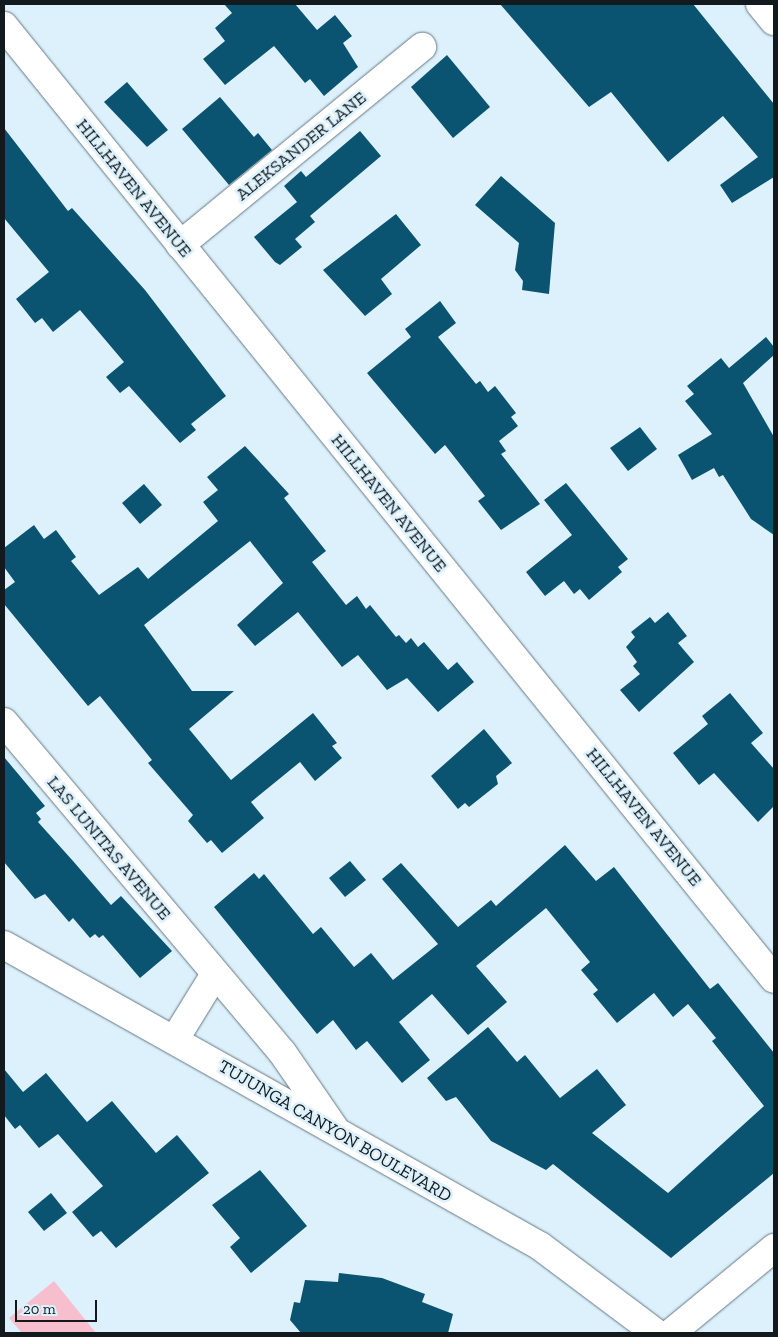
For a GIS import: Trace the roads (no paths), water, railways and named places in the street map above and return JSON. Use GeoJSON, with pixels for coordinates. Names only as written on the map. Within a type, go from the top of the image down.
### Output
{"type":"FeatureCollection","features":[{"type":"Feature","properties":{"kind":"street"},"geometry":{"type":"LineString","coordinates":[[760,4],[774,21]]}},
{"type":"Feature","properties":{"kind":"street","name":"HILLHAVEN AVENUE"},"geometry":{"type":"LineString","coordinates":[[4,26],[774,979]]}},
{"type":"Feature","properties":{"kind":"street","name":"ALEKSANDER LANE"},"geometry":{"type":"LineString","coordinates":[[180,245],[422,47]]}},
{"type":"Feature","properties":{"kind":"street","name":"LAS LUNITAS AVENUE"},"geometry":{"type":"LineString","coordinates":[[4,722],[282,1052],[342,1138]]}},
{"type":"Feature","properties":{"kind":"street","name":"TUJUNGA CANYON BOULEVARD"},"geometry":{"type":"LineString","coordinates":[[4,945],[175,1039],[342,1138],[540,1246],[656,1333]]}},
{"type":"Feature","properties":{"kind":"street"},"geometry":{"type":"LineString","coordinates":[[175,1039],[215,974]]}},
{"type":"Feature","properties":{"kind":"street"},"geometry":{"type":"LineString","coordinates":[[672,1333],[774,1248]]}}]}
